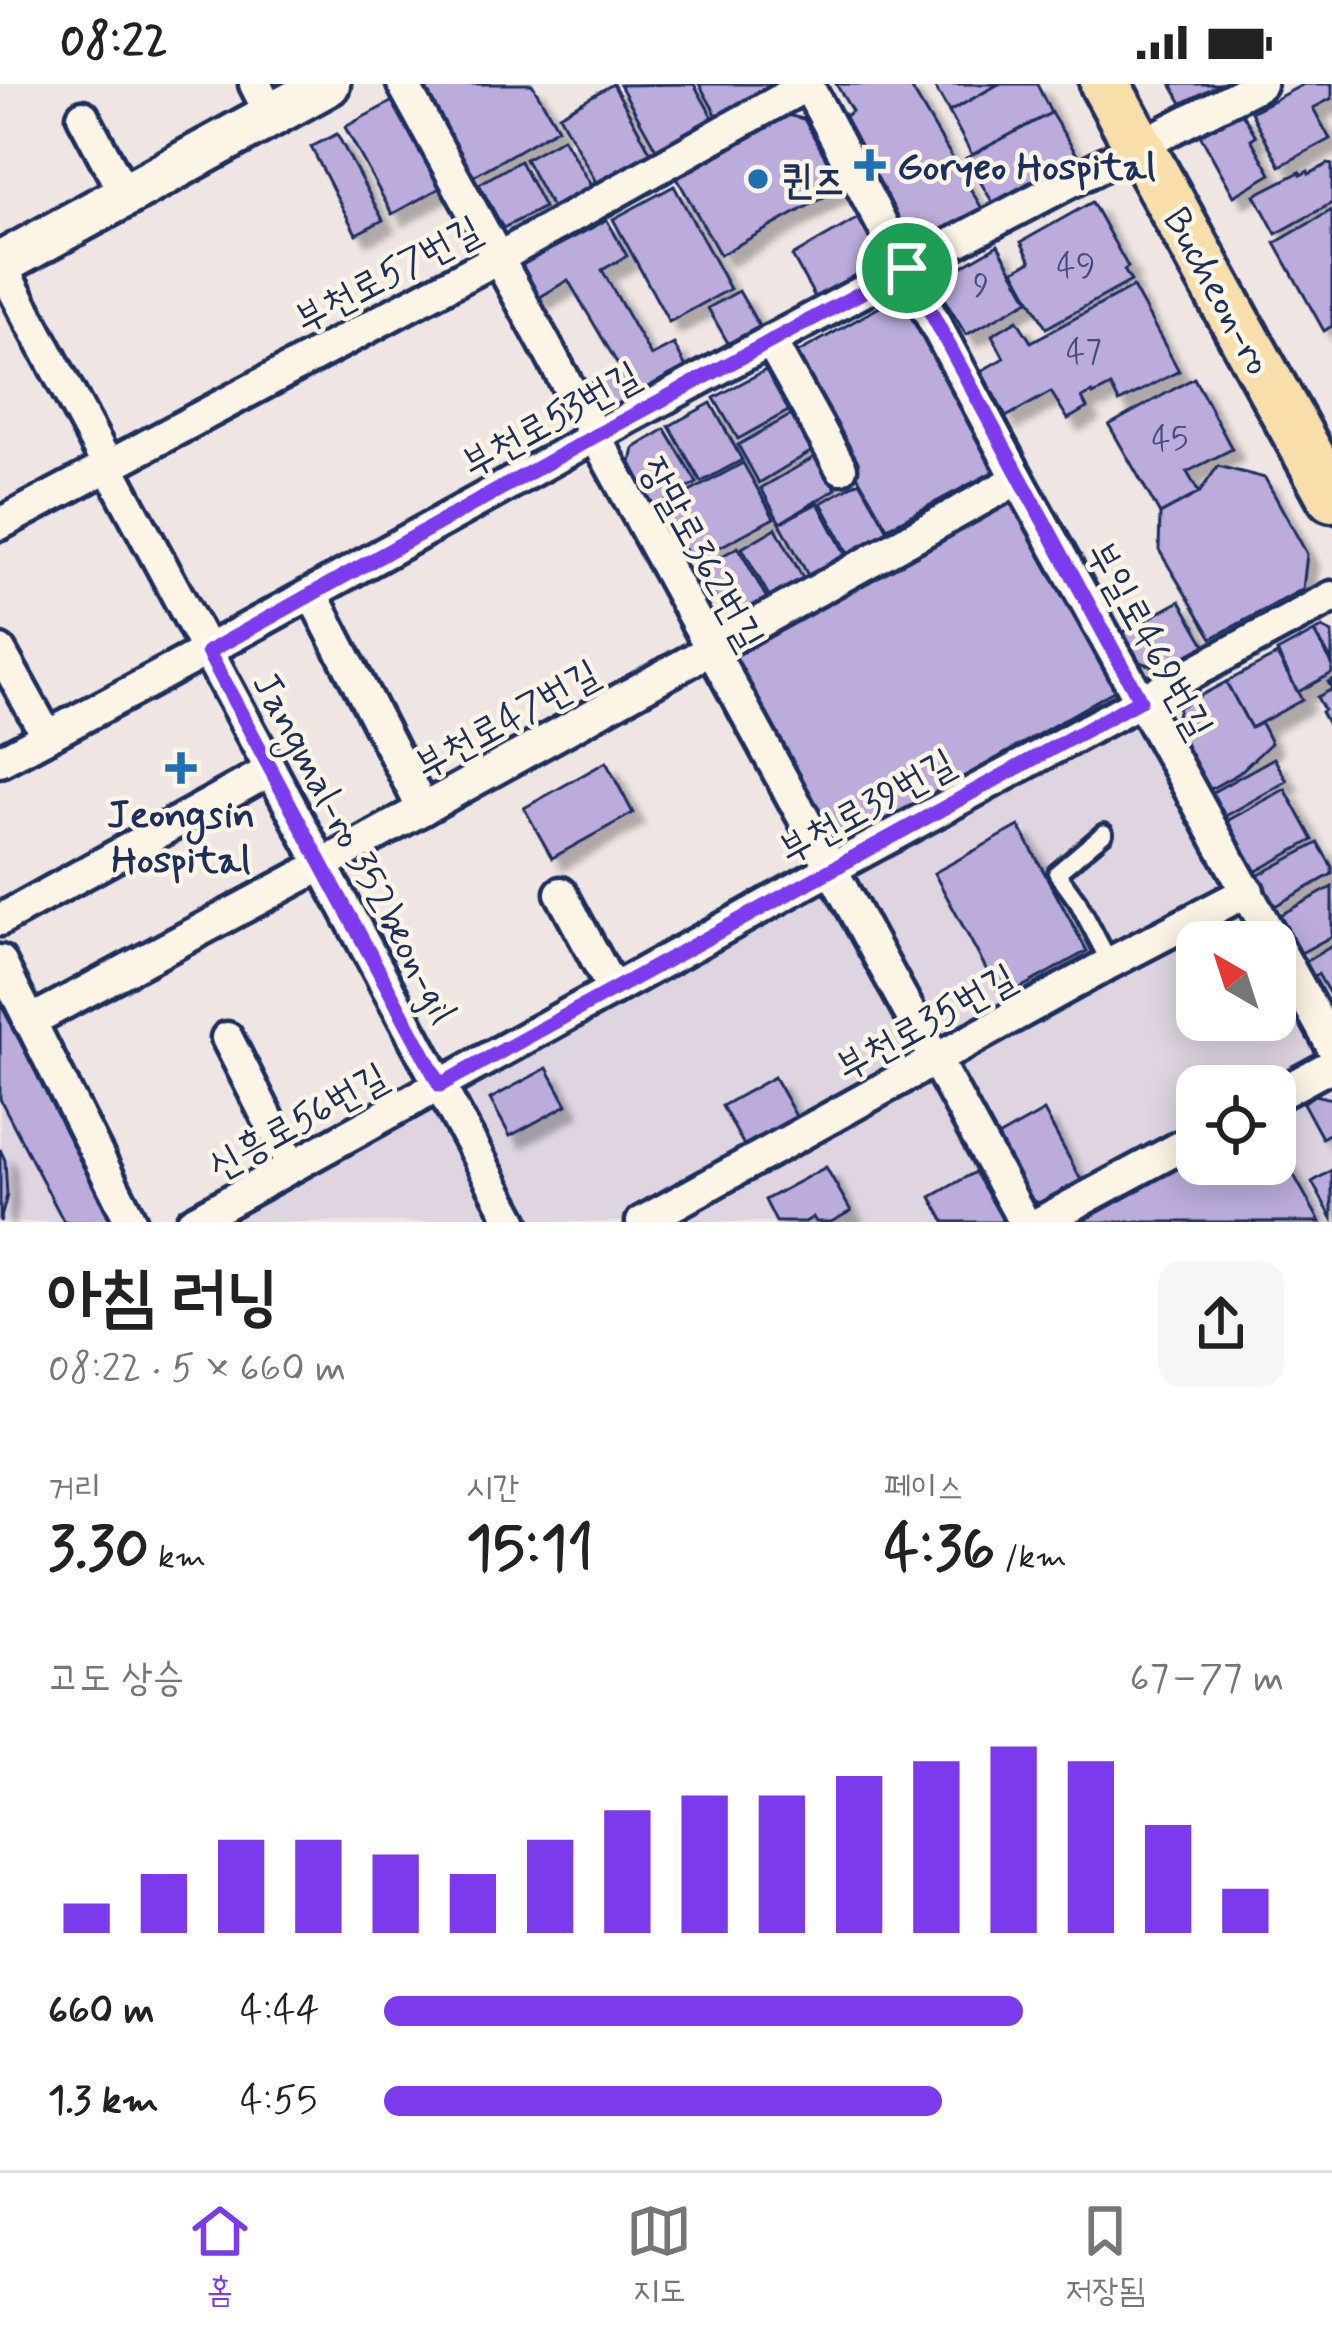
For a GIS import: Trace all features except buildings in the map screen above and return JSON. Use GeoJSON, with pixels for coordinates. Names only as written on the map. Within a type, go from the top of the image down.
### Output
{"type":"FeatureCollection","features":[{"type":"Feature","properties":{"kind":"main road","name":"Bucheon-ro"},"geometry":{"type":"LineString","coordinates":[[1105,84],[1332,497]]}},
{"type":"Feature","properties":{"kind":"street"},"geometry":{"type":"LineString","coordinates":[[0,264],[125,195],[263,100],[328,84]]}},
{"type":"Feature","properties":{"kind":"street","name":"장말로362번길"},"geometry":{"type":"LineString","coordinates":[[403,84],[1024,1222]]}},
{"type":"Feature","properties":{"kind":"street","name":"부천로57번길"},"geometry":{"type":"LineString","coordinates":[[0,524],[498,258],[807,84]]}},
{"type":"Feature","properties":{"kind":"street","name":"부일로469번길"},"geometry":{"type":"LineString","coordinates":[[807,84],[1018,479],[1332,1046]]}},
{"type":"Feature","properties":{"kind":"street","name":"부천로53번길"},"geometry":{"type":"LineString","coordinates":[[0,761],[907,268],[1260,84]]}},
{"type":"Feature","properties":{"kind":"street"},"geometry":{"type":"LineString","coordinates":[[83,116],[125,195]]}},
{"type":"Feature","properties":{"kind":"street","name":"Jangmal-ro 352beon-gil"},"geometry":{"type":"LineString","coordinates":[[0,264],[513,1222]]}},
{"type":"Feature","properties":{"kind":"street"},"geometry":{"type":"LineString","coordinates":[[771,342],[841,468]]}},
{"type":"Feature","properties":{"kind":"street","name":"부천로47번길"},"geometry":{"type":"LineString","coordinates":[[29,1022],[1018,479]]}},
{"type":"Feature","properties":{"kind":"street"},"geometry":{"type":"LineString","coordinates":[[312,594],[423,809]]}},
{"type":"Feature","properties":{"kind":"street","name":"부천로39번길"},"geometry":{"type":"LineString","coordinates":[[440,1085],[1332,597]]}},
{"type":"Feature","properties":{"kind":"street"},"geometry":{"type":"LineString","coordinates":[[0,651],[47,736]]}},
{"type":"Feature","properties":{"kind":"street"},"geometry":{"type":"LineString","coordinates":[[0,920],[271,770]]}},
{"type":"Feature","properties":{"kind":"street","name":"부천로35번길"},"geometry":{"type":"LineString","coordinates":[[642,1222],[1248,891]]}},
{"type":"Feature","properties":{"kind":"street"},"geometry":{"type":"LineString","coordinates":[[561,893],[613,990]]}},
{"type":"Feature","properties":{"kind":"street"},"geometry":{"type":"LineString","coordinates":[[0,961],[131,1222]]}},
{"type":"Feature","properties":{"kind":"street"},"geometry":{"type":"LineString","coordinates":[[227,1038],[292,1166]]}},
{"type":"Feature","properties":{"kind":"street"},"geometry":{"type":"LineString","coordinates":[[1296,1085],[1332,1065]]}},
{"type":"Feature","properties":{"kind":"street","name":"신흥로56번길"},"geometry":{"type":"LineString","coordinates":[[192,1222],[440,1085]]}},
{"type":"Feature","properties":{"kind":"street"},"geometry":{"type":"LineString","coordinates":[[1042,1222],[1176,1149]]}},
{"type":"Feature","properties":{"kind":"lane"},"geometry":{"type":"LineString","coordinates":[[1105,832],[1057,873],[1110,963]]}},
{"type":"Feature","properties":{"kind":"shaded area"},"geometry":{"type":"Polygon","coordinates":[[[1138,705],[1259,921],[1176,921],[1176,1041],[1296,1041],[1296,986],[1332,1050],[1332,1222],[192,1222],[1138,705]]]}},
{"type":"Feature","properties":{"kind":"shaded area"},"geometry":{"type":"Polygon","coordinates":[[[0,1003],[114,1222],[0,1222],[0,1003]]]}},
{"type":"Feature","properties":{"kind":"place","name":"Goryeo Hospital"},"geometry":{"type":"Point","coordinates":[870,165]}},
{"type":"Feature","properties":{"kind":"place","name":"퀸즈"},"geometry":{"type":"Point","coordinates":[758,179]}},
{"type":"Feature","properties":{"kind":"place","name":"Jeongsin Hospital"},"geometry":{"type":"Point","coordinates":[181,768]}},
{"type":"Feature","properties":{"kind":"route"},"geometry":{"type":"LineString","coordinates":[[907,268],[1140,700],[440,1085],[208,652],[907,268]]}}]}
